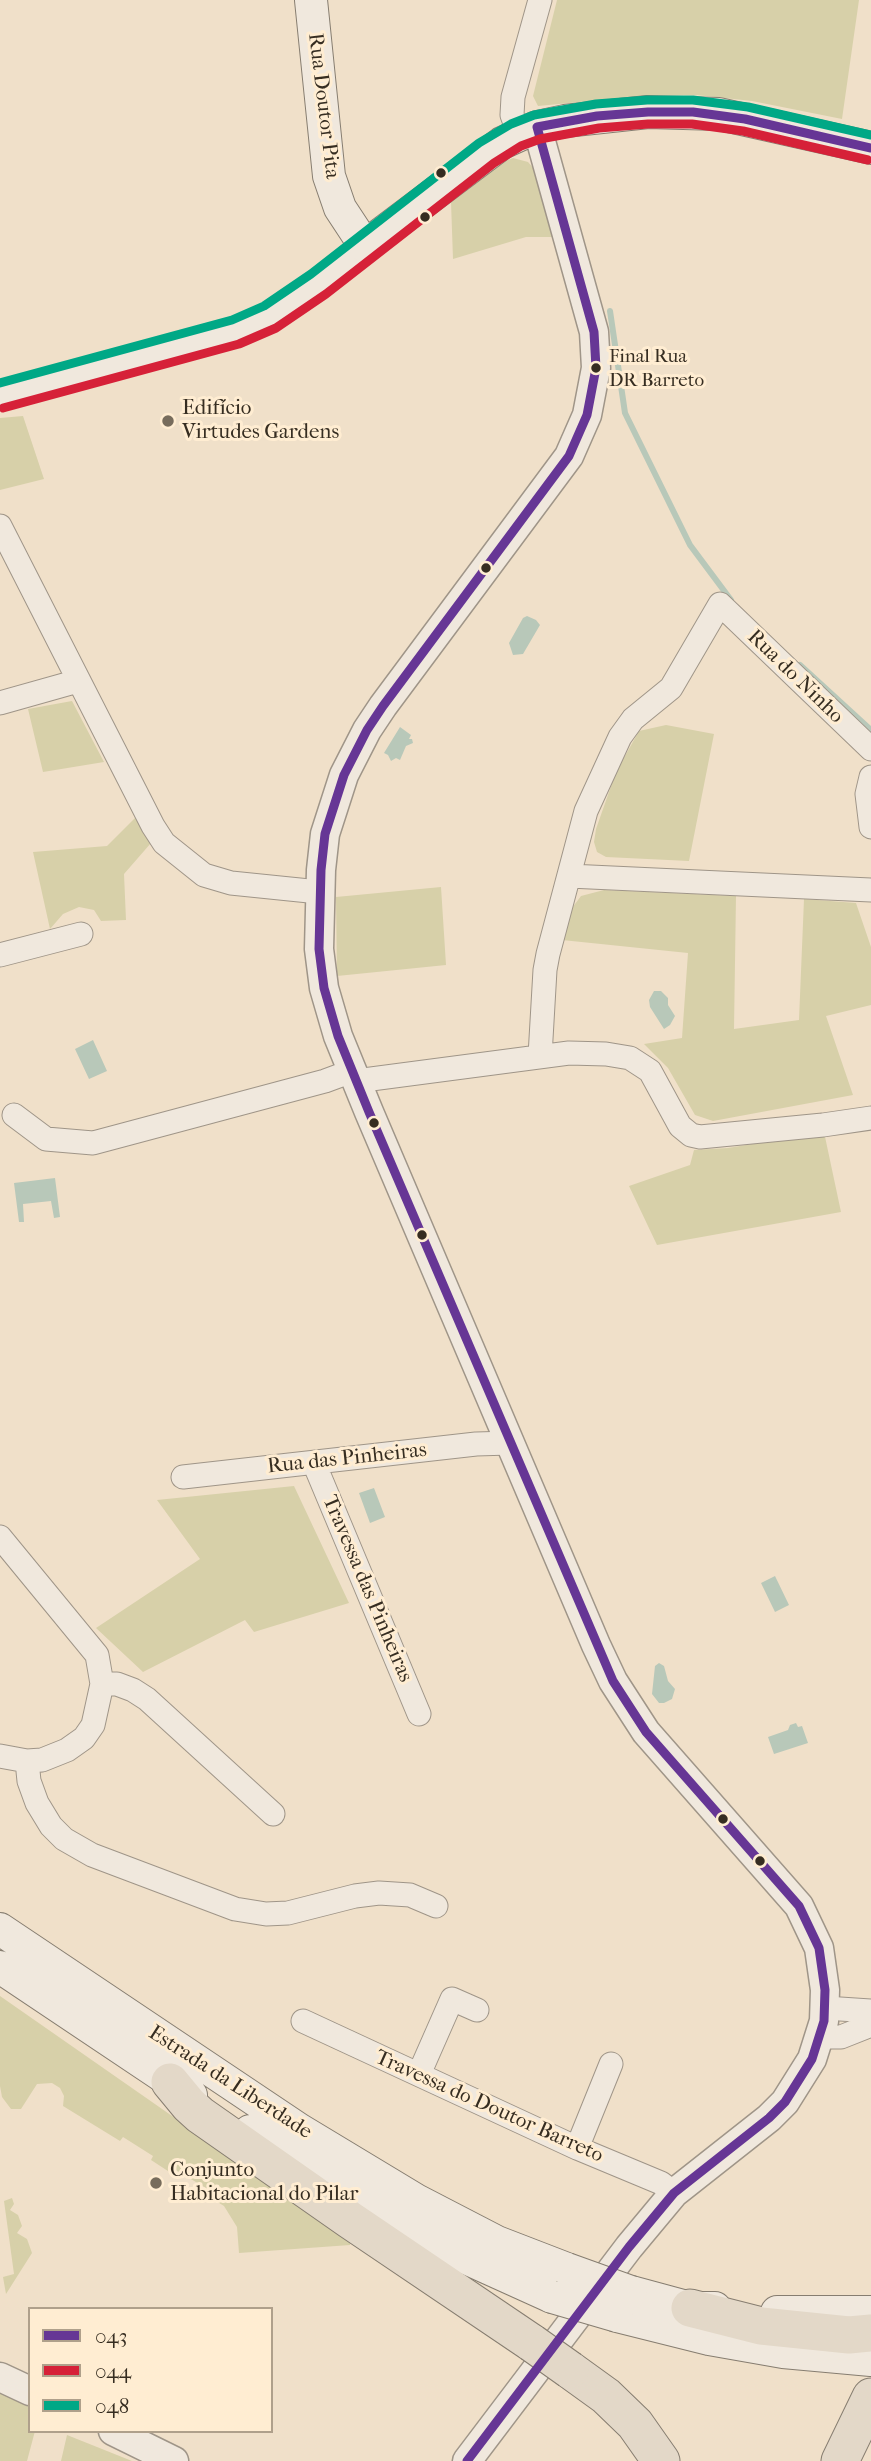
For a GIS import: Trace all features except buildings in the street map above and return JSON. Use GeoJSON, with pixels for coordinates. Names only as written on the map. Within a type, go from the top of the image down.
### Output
{"type":"FeatureCollection","features":[{"type":"Feature","properties":{"kind":"highway"},"geometry":{"type":"LineString","coordinates":[[170,2082],[200,2115],[606,2396],[635,2424],[661,2461]]}},
{"type":"Feature","properties":{"kind":"highway"},"geometry":{"type":"LineString","coordinates":[[690,2308],[761,2326],[849,2335],[871,2333]]}},
{"type":"Feature","properties":{"kind":"highway"},"geometry":{"type":"LineString","coordinates":[[839,2461],[871,2398]]}},
{"type":"Feature","properties":{"kind":"highway"},"geometry":{"type":"LineString","coordinates":[[864,2461],[871,2446]]}},
{"type":"Feature","properties":{"kind":"main road","name":"Rua Doutor Pita"},"geometry":{"type":"LineString","coordinates":[[311,0],[329,176],[340,208],[365,246]]}},
{"type":"Feature","properties":{"kind":"main road"},"geometry":{"type":"LineString","coordinates":[[365,246],[487,153],[528,130],[597,116],[693,112],[745,119],[871,148]]}},
{"type":"Feature","properties":{"kind":"main road","name":"Estrada da Liberdade"},"geometry":{"type":"LineString","coordinates":[[0,1929],[300,2130],[416,2200],[497,2242],[567,2269],[624,2304],[709,2339],[783,2351],[871,2360]]}},
{"type":"Feature","properties":{"kind":"main road","name":"Estrada da Liberdade"},"geometry":{"type":"LineString","coordinates":[[0,1967],[170,2082],[383,2212],[468,2259],[552,2297],[624,2304],[807,2314],[871,2312]]}},
{"type":"Feature","properties":{"kind":"street"},"geometry":{"type":"LineString","coordinates":[[467,2461],[637,2237],[674,2193],[769,2118],[785,2102],[806,2072],[821,2036],[825,2008],[818,1948],[799,1906],[653,1740],[627,1704],[596,1645],[354,1076],[338,1036],[324,988],[319,949],[319,892],[325,834],[344,775],[367,730],[569,456],[587,415],[596,368],[594,332],[528,130],[512,115],[513,97],[540,0]]}},
{"type":"Feature","properties":{"kind":"street"},"geometry":{"type":"LineString","coordinates":[[0,396],[219,337],[254,325],[285,309],[365,246]]}},
{"type":"Feature","properties":{"kind":"street"},"geometry":{"type":"LineString","coordinates":[[0,526],[164,843],[204,875],[222,881],[254,887],[319,892]]}},
{"type":"Feature","properties":{"kind":"street","name":"Rua do Ninho"},"geometry":{"type":"LineString","coordinates":[[569,876],[586,811],[621,737],[633,719],[671,688],[720,604],[871,749]]}},
{"type":"Feature","properties":{"kind":"street"},"geometry":{"type":"LineString","coordinates":[[0,703],[78,681]]}},
{"type":"Feature","properties":{"kind":"street"},"geometry":{"type":"LineString","coordinates":[[871,777],[867,794],[871,827]]}},
{"type":"Feature","properties":{"kind":"street"},"geometry":{"type":"LineString","coordinates":[[540,1056],[545,970],[569,876],[871,890]]}},
{"type":"Feature","properties":{"kind":"street"},"geometry":{"type":"LineString","coordinates":[[0,955],[81,934]]}},
{"type":"Feature","properties":{"kind":"street"},"geometry":{"type":"LineString","coordinates":[[14,1115],[46,1139],[93,1143],[354,1076],[540,1056],[606,1054],[630,1058],[650,1071],[684,1130],[700,1137],[871,1118]]}},
{"type":"Feature","properties":{"kind":"street","name":"Rua das Pinheiras"},"geometry":{"type":"LineString","coordinates":[[183,1477],[476,1444],[510,1443]]}},
{"type":"Feature","properties":{"kind":"street","name":"Travessa das Pinheiras"},"geometry":{"type":"LineString","coordinates":[[314,1464],[419,1714]]}},
{"type":"Feature","properties":{"kind":"street"},"geometry":{"type":"LineString","coordinates":[[0,1537],[97,1655],[102,1684],[93,1725],[84,1738],[67,1750],[42,1759],[27,1761],[0,1756]]}},
{"type":"Feature","properties":{"kind":"street"},"geometry":{"type":"LineString","coordinates":[[102,1684],[117,1684],[147,1699],[273,1814]]}},
{"type":"Feature","properties":{"kind":"street"},"geometry":{"type":"LineString","coordinates":[[27,1761],[29,1781],[37,1803],[51,1826],[64,1839],[92,1855],[235,1909],[266,1914],[288,1913],[355,1896],[379,1893],[410,1895],[436,1906]]}},
{"type":"Feature","properties":{"kind":"street"},"geometry":{"type":"LineString","coordinates":[[419,2074],[452,1999],[477,2010]]}},
{"type":"Feature","properties":{"kind":"street"},"geometry":{"type":"LineString","coordinates":[[825,2008],[871,2011]]}},
{"type":"Feature","properties":{"kind":"street","name":"Travessa do Doutor Barreto"},"geometry":{"type":"LineString","coordinates":[[303,2021],[577,2148],[662,2183],[674,2193]]}},
{"type":"Feature","properties":{"kind":"street"},"geometry":{"type":"LineString","coordinates":[[821,2036],[841,2036],[871,2025]]}},
{"type":"Feature","properties":{"kind":"street"},"geometry":{"type":"LineString","coordinates":[[577,2148],[611,2064]]}},
{"type":"Feature","properties":{"kind":"street"},"geometry":{"type":"LineString","coordinates":[[0,2377],[28,2390]]}},
{"type":"Feature","properties":{"kind":"street"},"geometry":{"type":"LineString","coordinates":[[117,2433],[174,2461]]}},
{"type":"Feature","properties":{"kind":"shaded area"},"geometry":{"type":"Polygon","coordinates":[[[557,0],[859,0],[842,119],[752,101],[696,95],[654,95],[538,106],[533,96],[557,0]]]}},
{"type":"Feature","properties":{"kind":"shaded area"},"geometry":{"type":"Polygon","coordinates":[[[513,158],[528,162],[535,170],[553,237],[526,237],[453,259],[451,202],[505,161],[513,158]]]}},
{"type":"Feature","properties":{"kind":"shaded area"},"geometry":{"type":"Polygon","coordinates":[[[23,416],[44,479],[0,490],[0,418],[23,416]]]}},
{"type":"Feature","properties":{"kind":"shaded area"},"geometry":{"type":"Polygon","coordinates":[[[527,616],[540,625],[523,654],[513,655],[509,643],[523,618],[527,616]]]}},
{"type":"Feature","properties":{"kind":"shaded area"},"geometry":{"type":"Polygon","coordinates":[[[72,701],[104,762],[43,772],[28,709],[72,701]]]}},
{"type":"Feature","properties":{"kind":"shaded area"},"geometry":{"type":"Polygon","coordinates":[[[666,725],[714,734],[689,861],[606,857],[597,852],[594,842],[616,772],[639,731],[666,725]]]}},
{"type":"Feature","properties":{"kind":"shaded area"},"geometry":{"type":"Polygon","coordinates":[[[400,727],[411,735],[409,739],[412,739],[413,743],[406,746],[400,760],[396,758],[391,761],[384,753],[400,727]]]}},
{"type":"Feature","properties":{"kind":"shaded area"},"geometry":{"type":"Polygon","coordinates":[[[135,818],[151,843],[124,874],[126,920],[101,921],[94,910],[79,907],[63,914],[50,929],[33,852],[107,846],[135,818]]]}},
{"type":"Feature","properties":{"kind":"shaded area"},"geometry":{"type":"Polygon","coordinates":[[[441,887],[446,965],[337,976],[336,897],[441,887]]]}},
{"type":"Feature","properties":{"kind":"shaded area"},"geometry":{"type":"Polygon","coordinates":[[[604,890],[736,896],[734,1029],[799,1020],[804,899],[856,903],[871,947],[871,1005],[826,1016],[853,1095],[713,1121],[695,1115],[668,1068],[644,1044],[682,1038],[688,953],[562,940],[572,908],[581,896],[604,890]]]}},
{"type":"Feature","properties":{"kind":"shaded area"},"geometry":{"type":"Polygon","coordinates":[[[654,991],[661,991],[668,998],[668,1005],[675,1016],[664,1029],[650,1007],[649,1000],[654,991]]]}},
{"type":"Feature","properties":{"kind":"shaded area"},"geometry":{"type":"Polygon","coordinates":[[[93,1040],[107,1071],[89,1079],[75,1049],[93,1040]]]}},
{"type":"Feature","properties":{"kind":"shaded area"},"geometry":{"type":"Polygon","coordinates":[[[824,1132],[841,1212],[657,1245],[629,1186],[690,1165],[694,1150],[728,1148],[824,1132]]]}},
{"type":"Feature","properties":{"kind":"shaded area"},"geometry":{"type":"Polygon","coordinates":[[[55,1178],[60,1217],[54,1218],[51,1201],[23,1204],[24,1222],[19,1222],[14,1183],[55,1178]]]}},
{"type":"Feature","properties":{"kind":"shaded area"},"geometry":{"type":"Polygon","coordinates":[[[294,1486],[349,1603],[254,1632],[245,1620],[143,1672],[96,1628],[200,1559],[157,1500],[294,1486]]]}},
{"type":"Feature","properties":{"kind":"shaded area"},"geometry":{"type":"Polygon","coordinates":[[[374,1488],[385,1517],[370,1523],[359,1493],[374,1488]]]}},
{"type":"Feature","properties":{"kind":"shaded area"},"geometry":{"type":"Polygon","coordinates":[[[775,1576],[789,1605],[775,1612],[761,1583],[775,1576]]]}},
{"type":"Feature","properties":{"kind":"shaded area"},"geometry":{"type":"Polygon","coordinates":[[[659,1663],[664,1666],[668,1681],[675,1689],[672,1699],[664,1703],[659,1703],[652,1694],[655,1666],[659,1663]]]}},
{"type":"Feature","properties":{"kind":"shaded area"},"geometry":{"type":"Polygon","coordinates":[[[796,1723],[798,1727],[802,1726],[808,1743],[774,1754],[768,1737],[788,1730],[790,1725],[796,1723]]]}},
{"type":"Feature","properties":{"kind":"shaded area"},"geometry":{"type":"Polygon","coordinates":[[[0,1996],[350,2240],[350,2245],[239,2253],[237,2227],[224,2206],[203,2193],[206,2188],[174,2169],[171,2173],[151,2160],[153,2156],[123,2137],[120,2141],[63,2106],[64,2096],[60,2088],[52,2083],[37,2084],[21,2109],[11,2109],[2,2097],[0,2086],[0,1996]]]}},
{"type":"Feature","properties":{"kind":"shaded area"},"geometry":{"type":"Polygon","coordinates":[[[12,2198],[14,2204],[10,2210],[18,2215],[22,2226],[17,2233],[27,2239],[32,2253],[6,2294],[3,2277],[14,2274],[4,2201],[12,2198]]]}},
{"type":"Feature","properties":{"kind":"shaded area"},"geometry":{"type":"Polygon","coordinates":[[[0,2393],[28,2405],[28,2433],[34,2433],[27,2461],[0,2461],[0,2393]]]}},
{"type":"Feature","properties":{"kind":"shaded area"},"geometry":{"type":"Polygon","coordinates":[[[67,2435],[132,2461],[61,2461],[67,2435]]]}},
{"type":"Feature","properties":{"kind":"waterway"},"geometry":{"type":"LineString","coordinates":[[610,311],[625,413],[690,545],[731,600]]}},
{"type":"Feature","properties":{"kind":"waterway"},"geometry":{"type":"LineString","coordinates":[[800,665],[871,730]]}},
{"type":"Feature","properties":{"kind":"transit line","name":"048"},"geometry":{"type":"LineString","coordinates":[[0,383],[232,320],[264,306],[311,274],[479,143],[511,124],[534,115],[596,104],[693,100],[748,107],[871,135]]}},
{"type":"Feature","properties":{"kind":"transit line","name":"043"},"geometry":{"type":"LineString","coordinates":[[537,127],[597,116],[693,112],[745,119],[871,148]]}},
{"type":"Feature","properties":{"kind":"transit line","name":"044"},"geometry":{"type":"LineString","coordinates":[[3,408],[239,344],[276,328],[326,294],[494,163],[521,146],[540,139],[599,128],[692,124],[743,131],[868,160]]}},
{"type":"Feature","properties":{"kind":"transit line","name":"043"},"geometry":{"type":"LineString","coordinates":[[467,2461],[629,2247],[674,2193],[769,2118],[785,2102],[812,2059],[824,2021],[825,1990],[819,1948],[799,1906],[646,1732],[613,1681],[369,1112],[338,1036],[324,988],[319,949],[321,870],[325,834],[344,775],[367,730],[383,706],[569,456],[587,415],[596,368],[594,332],[537,127]]}},
{"type":"Feature","properties":{"kind":"place","name":"Final Rua DR Barreto"},"geometry":{"type":"Point","coordinates":[596,368]}},
{"type":"Feature","properties":{"kind":"place","name":"Edifício Virtudes Gardens"},"geometry":{"type":"Point","coordinates":[168,421]}},
{"type":"Feature","properties":{"kind":"place","name":"Conjunto Habitacional do Pilar"},"geometry":{"type":"Point","coordinates":[156,2183]}}]}
